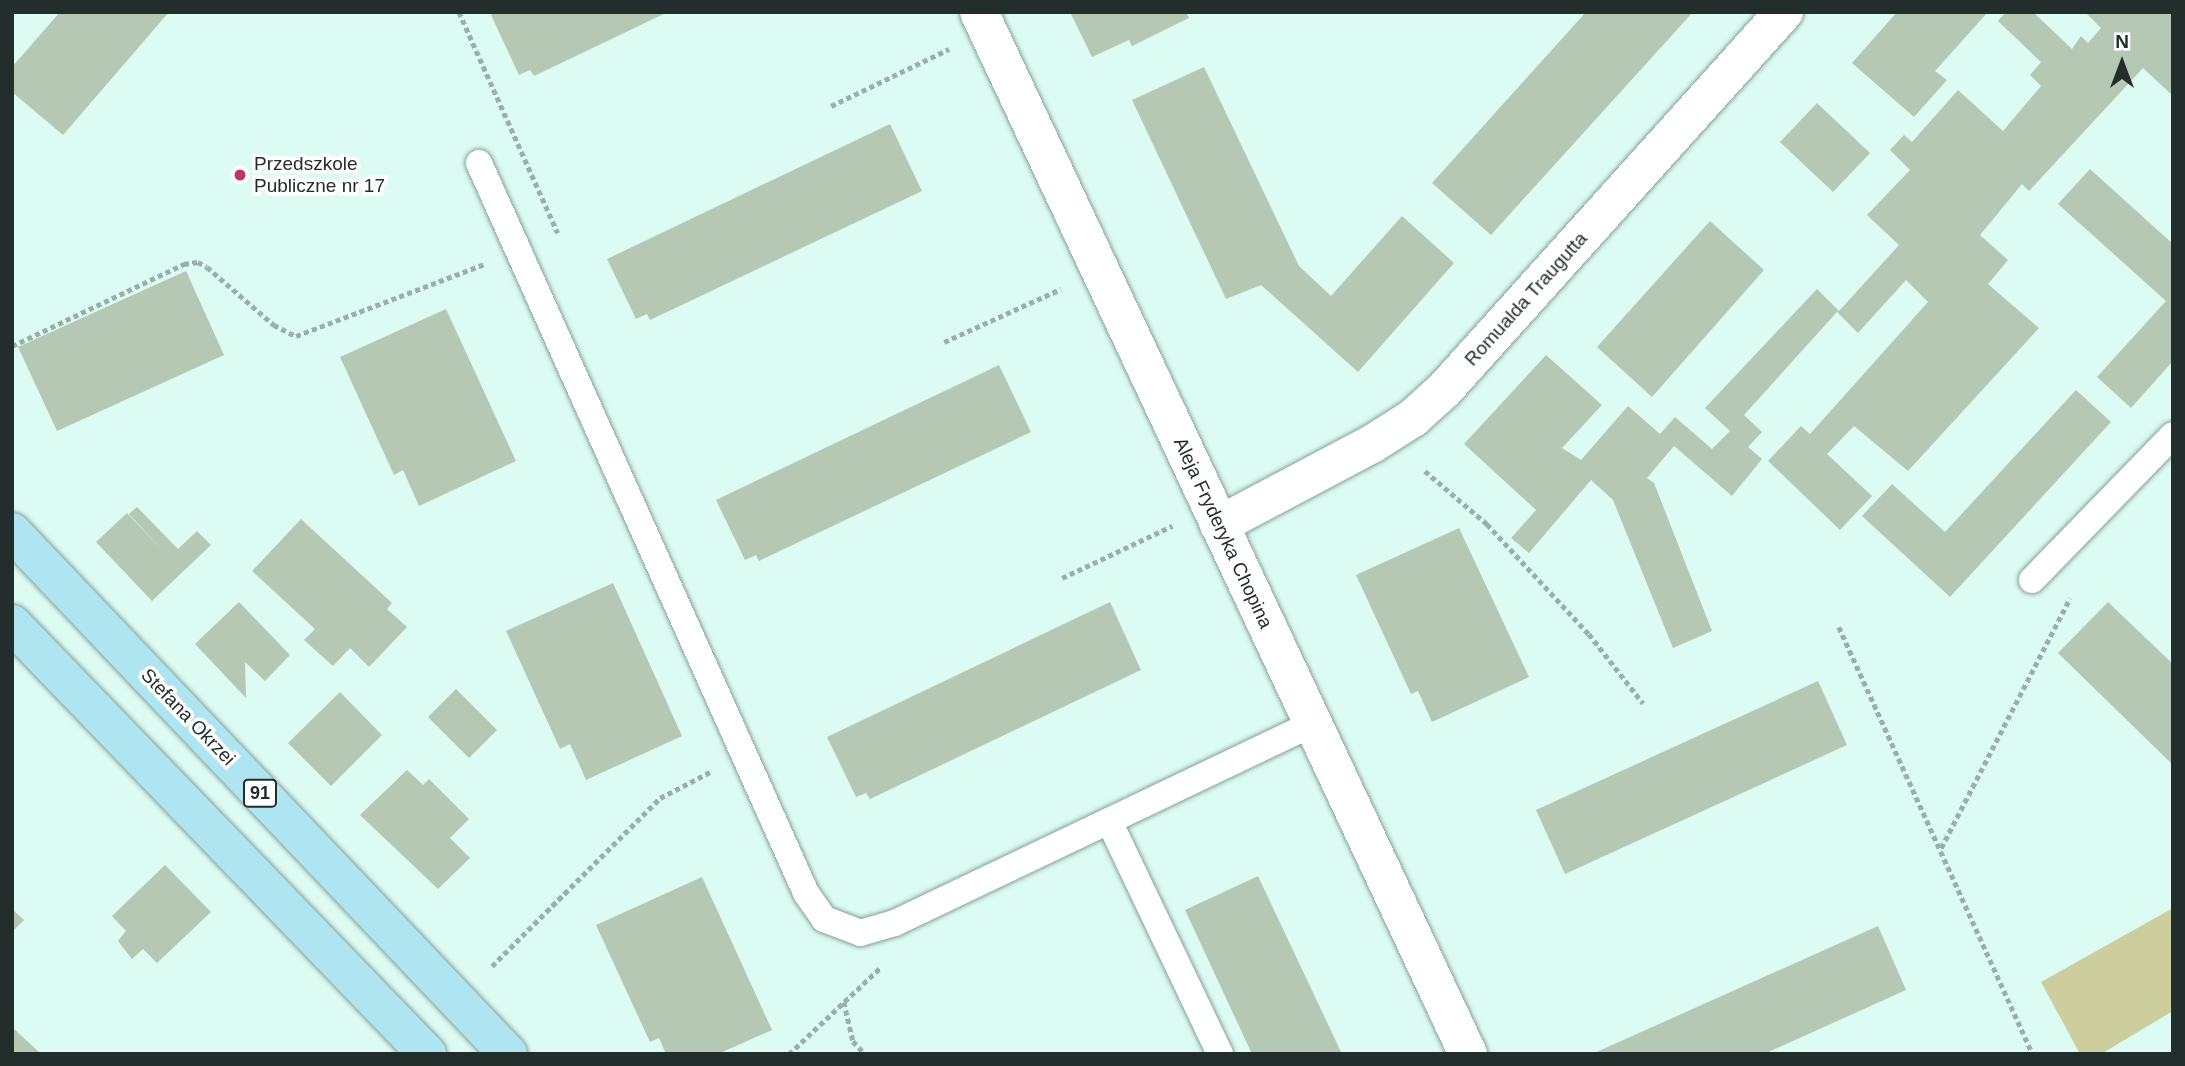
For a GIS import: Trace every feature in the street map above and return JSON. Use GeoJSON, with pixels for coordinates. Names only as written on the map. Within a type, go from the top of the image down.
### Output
{"type":"FeatureCollection","features":[{"type":"Feature","properties":{"kind":"main road","name":"Stefana Okrzei"},"geometry":{"type":"LineString","coordinates":[[12,532],[508,1054]]}},
{"type":"Feature","properties":{"kind":"main road"},"geometry":{"type":"LineString","coordinates":[[12,624],[427,1054]]}},
{"type":"Feature","properties":{"kind":"street","name":"Romualda Traugutta"},"geometry":{"type":"LineString","coordinates":[[1215,517],[1372,444],[1413,418],[1446,389],[1784,12]]}},
{"type":"Feature","properties":{"kind":"street","name":"Aleja Fryderyka Chopina"},"geometry":{"type":"LineString","coordinates":[[984,22],[1468,1054]]}},
{"type":"Feature","properties":{"kind":"lane"},"geometry":{"type":"LineString","coordinates":[[479,163],[813,907],[824,919],[849,932],[874,931],[895,923],[1313,724]]}},
{"type":"Feature","properties":{"kind":"lane"},"geometry":{"type":"LineString","coordinates":[[2032,580],[2173,435]]}},
{"type":"Feature","properties":{"kind":"lane"},"geometry":{"type":"LineString","coordinates":[[1109,821],[1220,1054]]}},
{"type":"Feature","properties":{"kind":"path"},"geometry":{"type":"LineString","coordinates":[[458,12],[558,233]]}},
{"type":"Feature","properties":{"kind":"path"},"geometry":{"type":"LineString","coordinates":[[831,106],[984,22]]}},
{"type":"Feature","properties":{"kind":"path"},"geometry":{"type":"LineString","coordinates":[[12,346],[184,264],[198,262],[274,325],[296,336],[518,251]]}},
{"type":"Feature","properties":{"kind":"path"},"geometry":{"type":"LineString","coordinates":[[944,342],[1100,271]]}},
{"type":"Feature","properties":{"kind":"path"},"geometry":{"type":"LineString","coordinates":[[1425,471],[1487,524],[1589,634],[1643,703]]}},
{"type":"Feature","properties":{"kind":"path"},"geometry":{"type":"LineString","coordinates":[[1062,578],[1215,517]]}},
{"type":"Feature","properties":{"kind":"path"},"geometry":{"type":"LineString","coordinates":[[1940,849],[2072,593]]}},
{"type":"Feature","properties":{"kind":"path"},"geometry":{"type":"LineString","coordinates":[[1839,627],[2033,1054]]}},
{"type":"Feature","properties":{"kind":"path"},"geometry":{"type":"LineString","coordinates":[[492,966],[660,798],[745,755]]}},
{"type":"Feature","properties":{"kind":"path"},"geometry":{"type":"LineString","coordinates":[[789,1054],[882,966]]}},
{"type":"Feature","properties":{"kind":"path"},"geometry":{"type":"LineString","coordinates":[[844,1002],[853,1041],[865,1054]]}},
{"type":"Feature","properties":{"kind":"green space"},"geometry":{"type":"Polygon","coordinates":[[[2173,908],[2173,1011],[2101,1054],[2080,1054],[2041,982],[2173,908]]]}},
{"type":"Feature","properties":{"kind":"building"},"geometry":{"type":"Polygon","coordinates":[[[60,12],[169,12],[63,135],[12,92],[12,67],[60,12]]]}},
{"type":"Feature","properties":{"kind":"building"},"geometry":{"type":"Polygon","coordinates":[[[496,12],[668,12],[534,76],[530,70],[519,75],[491,15],[496,12]]]}},
{"type":"Feature","properties":{"kind":"building"},"geometry":{"type":"Polygon","coordinates":[[[1070,12],[1186,12],[1189,18],[1132,46],[1129,40],[1092,57],[1070,12]]]}},
{"type":"Feature","properties":{"kind":"building"},"geometry":{"type":"Polygon","coordinates":[[[1586,12],[1693,12],[1491,235],[1432,183],[1586,12]]]}},
{"type":"Feature","properties":{"kind":"building"},"geometry":{"type":"Polygon","coordinates":[[[1897,12],[1988,12],[1935,71],[1947,80],[1914,117],[1852,63],[1897,12]]]}},
{"type":"Feature","properties":{"kind":"building"},"geometry":{"type":"Polygon","coordinates":[[[2006,12],[2033,12],[2072,49],[2081,36],[2088,43],[2101,28],[2085,12],[2173,12],[2173,96],[2143,68],[2029,191],[2022,184],[1980,235],[2008,260],[1988,284],[2039,328],[1908,471],[1854,426],[1827,454],[1872,496],[1840,530],[1768,461],[1801,426],[1810,434],[1928,302],[1906,280],[1858,333],[1837,312],[1744,415],[1762,432],[1748,447],[1762,459],[1732,496],[1674,446],[1647,478],[1654,483],[1712,631],[1673,648],[1613,500],[1591,480],[1529,553],[1511,538],[1536,510],[1464,444],[1546,355],[1602,405],[1562,448],[1581,460],[1628,406],[1660,434],[1675,417],[1712,449],[1730,431],[1705,408],[1817,289],[1839,311],[1899,245],[1867,215],[1910,170],[1890,150],[1904,135],[1912,142],[1958,90],[2003,131],[2041,86],[2030,75],[2041,62],[1998,21],[2006,12]]]}},
{"type":"Feature","properties":{"kind":"building"},"geometry":{"type":"Polygon","coordinates":[[[1204,67],[1299,266],[1331,296],[1402,216],[1454,263],[1358,372],[1261,285],[1226,299],[1132,100],[1204,67]]]}},
{"type":"Feature","properties":{"kind":"building"},"geometry":{"type":"Polygon","coordinates":[[[1817,103],[1870,153],[1833,192],[1780,142],[1817,103]]]}},
{"type":"Feature","properties":{"kind":"building"},"geometry":{"type":"Polygon","coordinates":[[[890,124],[922,191],[650,320],[647,314],[636,319],[607,259],[890,124]]]}},
{"type":"Feature","properties":{"kind":"building"},"geometry":{"type":"Polygon","coordinates":[[[2090,169],[2173,244],[2173,361],[2131,408],[2097,377],[2166,301],[2058,204],[2090,169]]]}},
{"type":"Feature","properties":{"kind":"building"},"geometry":{"type":"Polygon","coordinates":[[[1710,221],[1764,270],[1652,397],[1597,347],[1710,221]]]}},
{"type":"Feature","properties":{"kind":"building"},"geometry":{"type":"Polygon","coordinates":[[[186,271],[224,355],[57,431],[18,347],[186,271]]]}},
{"type":"Feature","properties":{"kind":"building"},"geometry":{"type":"Polygon","coordinates":[[[446,309],[516,461],[419,506],[403,470],[394,475],[340,357],[446,309]]]}},
{"type":"Feature","properties":{"kind":"building"},"geometry":{"type":"Polygon","coordinates":[[[999,365],[1031,432],[759,561],[756,555],[745,560],[716,500],[999,365]]]}},
{"type":"Feature","properties":{"kind":"building"},"geometry":{"type":"Polygon","coordinates":[[[2076,390],[2111,422],[1950,597],[1862,516],[1892,484],[1945,532],[2076,390]]]}},
{"type":"Feature","properties":{"kind":"building"},"geometry":{"type":"Polygon","coordinates":[[[137,507],[178,549],[197,531],[211,545],[152,601],[96,542],[127,513],[163,551],[129,514],[137,507]]]}},
{"type":"Feature","properties":{"kind":"building"},"geometry":{"type":"Polygon","coordinates":[[[301,519],[392,603],[387,609],[407,627],[369,667],[350,648],[333,666],[304,640],[315,629],[252,571],[301,519]]]}},
{"type":"Feature","properties":{"kind":"building"},"geometry":{"type":"Polygon","coordinates":[[[1459,528],[1529,677],[1432,722],[1418,691],[1411,694],[1356,575],[1459,528]]]}},
{"type":"Feature","properties":{"kind":"building"},"geometry":{"type":"Polygon","coordinates":[[[613,583],[682,736],[586,780],[570,744],[560,749],[506,631],[613,583]]]}},
{"type":"Feature","properties":{"kind":"building"},"geometry":{"type":"Polygon","coordinates":[[[239,602],[290,655],[265,681],[245,662],[246,698],[195,644],[239,602]]]}},
{"type":"Feature","properties":{"kind":"building"},"geometry":{"type":"Polygon","coordinates":[[[1110,602],[1141,670],[870,799],[866,793],[856,797],[827,737],[1110,602]]]}},
{"type":"Feature","properties":{"kind":"building"},"geometry":{"type":"Polygon","coordinates":[[[2108,602],[2173,664],[2173,765],[2058,653],[2108,602]]]}},
{"type":"Feature","properties":{"kind":"building"},"geometry":{"type":"Polygon","coordinates":[[[1818,681],[1847,745],[1565,874],[1536,810],[1818,681]]]}},
{"type":"Feature","properties":{"kind":"building"},"geometry":{"type":"Polygon","coordinates":[[[456,689],[497,730],[469,758],[428,717],[456,689]]]}},
{"type":"Feature","properties":{"kind":"building"},"geometry":{"type":"Polygon","coordinates":[[[340,692],[382,735],[331,786],[288,743],[340,692]]]}},
{"type":"Feature","properties":{"kind":"building"},"geometry":{"type":"Polygon","coordinates":[[[407,770],[423,785],[429,779],[469,819],[450,838],[470,858],[438,889],[360,815],[407,770]]]}},
{"type":"Feature","properties":{"kind":"building"},"geometry":{"type":"Polygon","coordinates":[[[165,865],[211,912],[157,963],[143,949],[132,959],[118,941],[126,931],[112,916],[165,865]]]}},
{"type":"Feature","properties":{"kind":"building"},"geometry":{"type":"Polygon","coordinates":[[[1258,876],[1342,1054],[1252,1054],[1185,910],[1258,876]]]}},
{"type":"Feature","properties":{"kind":"building"},"geometry":{"type":"Polygon","coordinates":[[[702,877],[772,1030],[718,1054],[666,1054],[659,1038],[650,1042],[596,925],[702,877]]]}},
{"type":"Feature","properties":{"kind":"building"},"geometry":{"type":"Polygon","coordinates":[[[12,909],[24,920],[12,932],[12,909]]]}},
{"type":"Feature","properties":{"kind":"building"},"geometry":{"type":"Polygon","coordinates":[[[1878,926],[1906,990],[1764,1054],[1592,1054],[1878,926]]]}},
{"type":"Feature","properties":{"kind":"building"},"geometry":{"type":"Polygon","coordinates":[[[12,1027],[41,1054],[12,1054],[12,1027]]]}},
{"type":"Feature","properties":{"kind":"place","name":"Przedszkole Publiczne nr 17"},"geometry":{"type":"Point","coordinates":[240,175]}}]}
